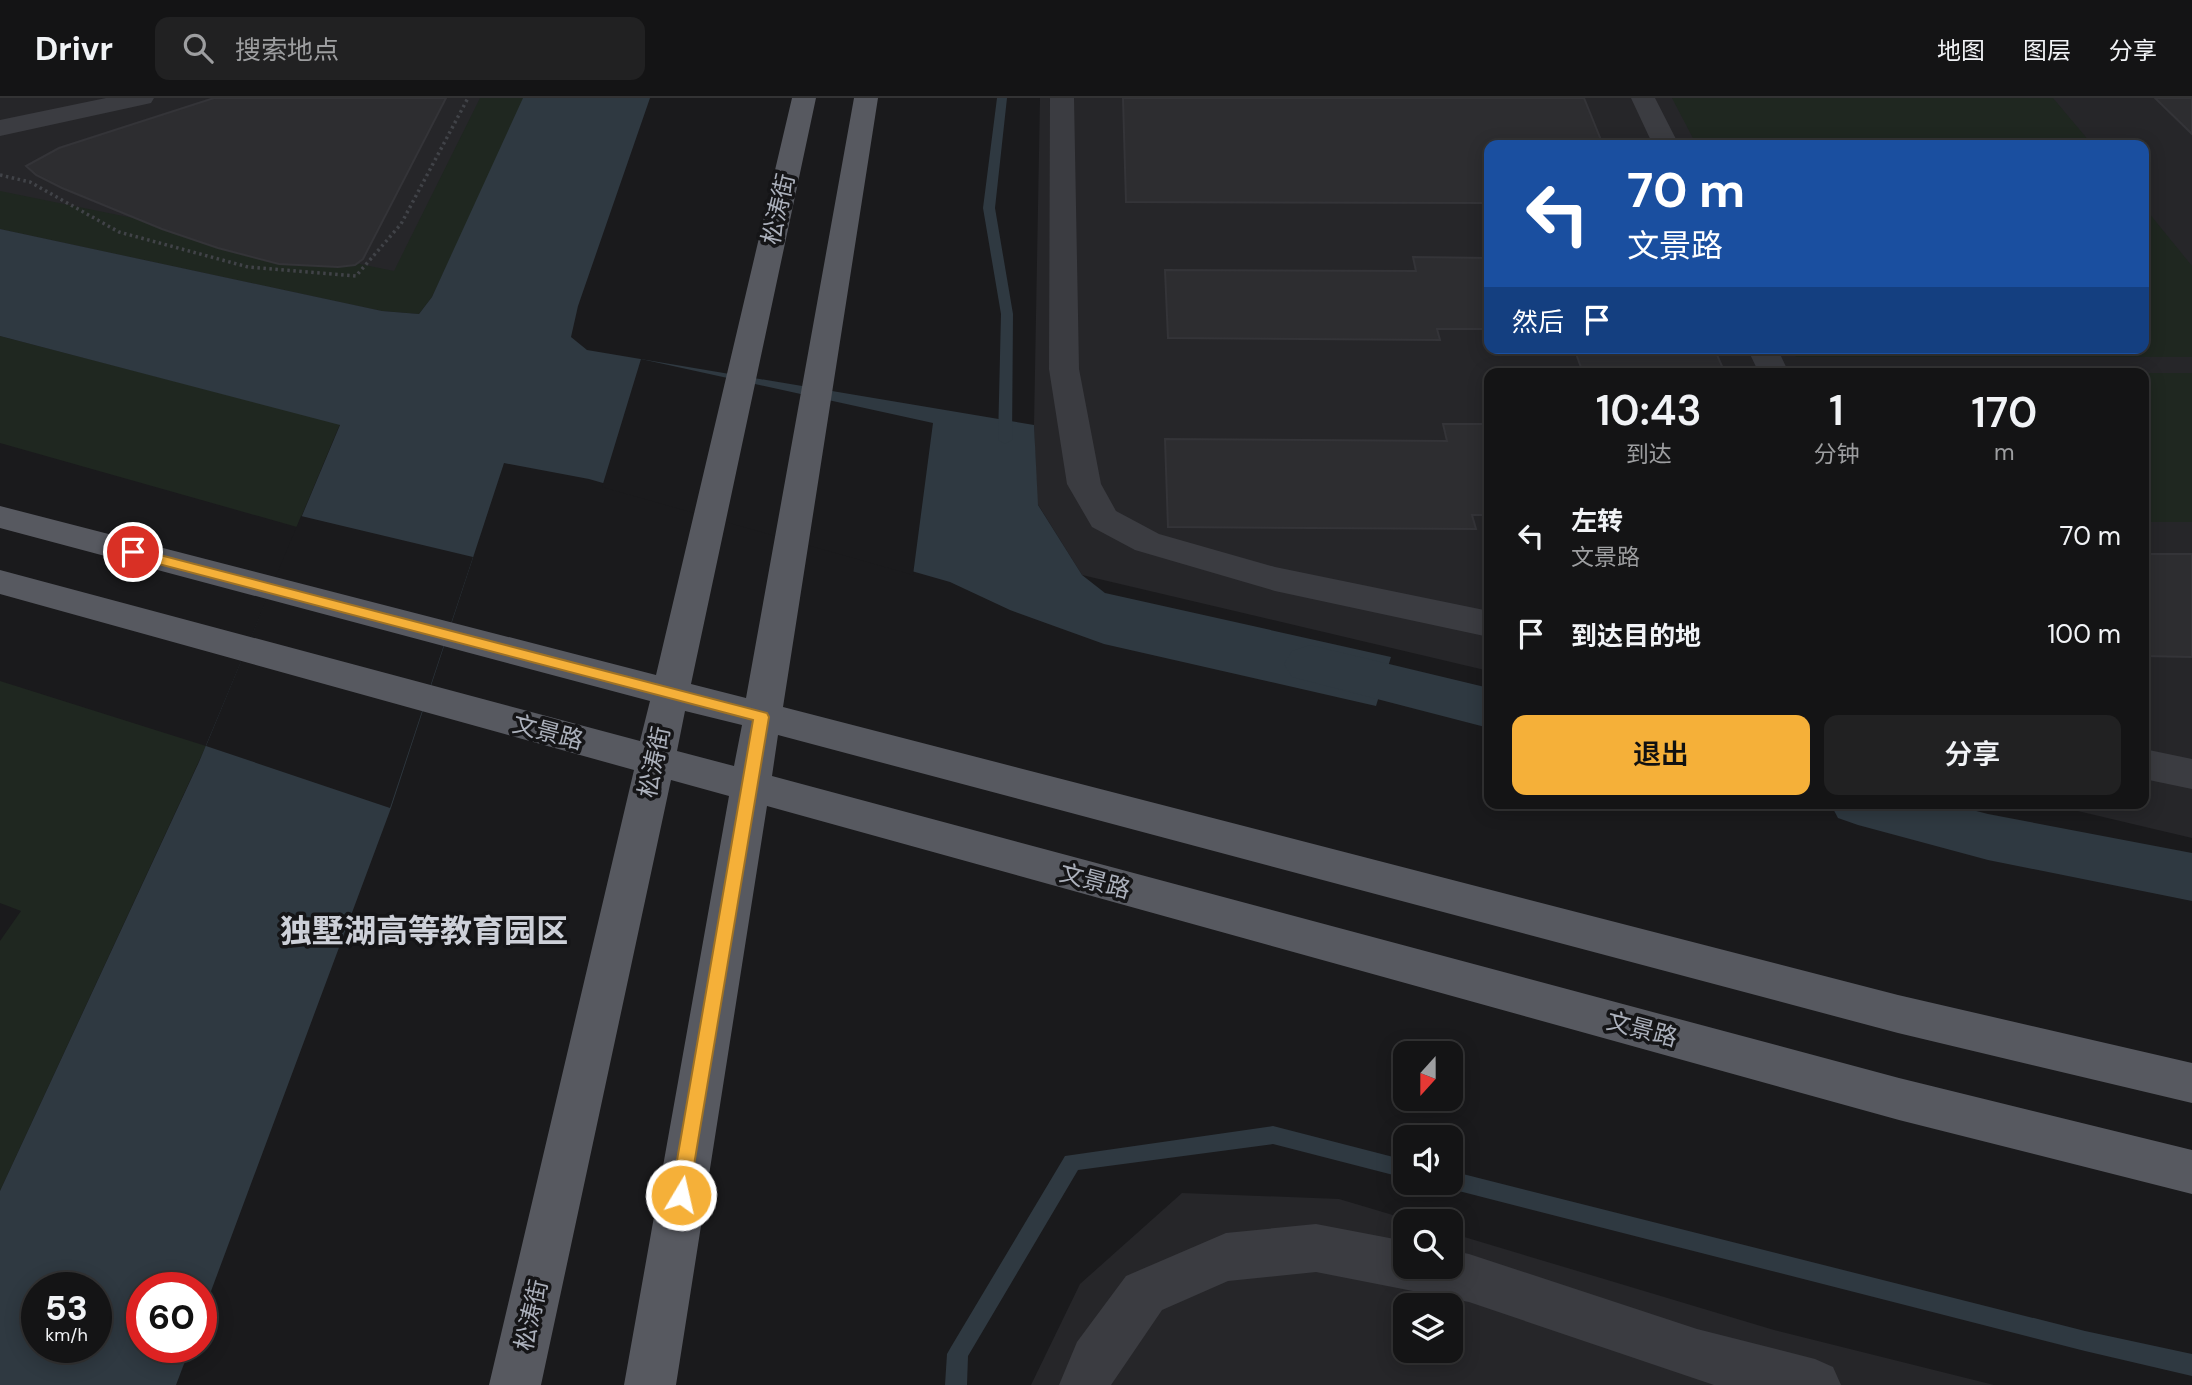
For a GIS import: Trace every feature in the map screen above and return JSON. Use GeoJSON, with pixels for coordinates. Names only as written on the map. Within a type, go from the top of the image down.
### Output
{"type":"FeatureCollection","features":[{"type":"Feature","properties":{"kind":"main road","name":"松涛街"},"geometry":{"type":"LineString","coordinates":[[515,1385],[668,694],[804,98]]}},
{"type":"Feature","properties":{"kind":"main road"},"geometry":{"type":"LineString","coordinates":[[650,1385],[748,787],[866,98]]}},
{"type":"Feature","properties":{"kind":"main road"},"geometry":{"type":"LineString","coordinates":[[0,517],[1898,1014],[2192,1083]]}},
{"type":"Feature","properties":{"kind":"main road","name":"文景路"},"geometry":{"type":"LineString","coordinates":[[0,582],[1899,1099],[2192,1172]]}},
{"type":"Feature","properties":{"kind":"lane"},"geometry":{"type":"LineString","coordinates":[[0,128],[142,98]]}},
{"type":"Feature","properties":{"kind":"lane"},"geometry":{"type":"LineString","coordinates":[[1062,98],[1064,369],[1084,484],[1104,519],[1147,541],[1275,579],[1484,623]]}},
{"type":"Feature","properties":{"kind":"lane"},"geometry":{"type":"LineString","coordinates":[[1643,98],[1664,140]]}},
{"type":"Feature","properties":{"kind":"lane"},"geometry":{"type":"LineString","coordinates":[[2149,765],[2192,774]]}},
{"type":"Feature","properties":{"kind":"lane"},"geometry":{"type":"LineString","coordinates":[[1084,1385],[1095,1360],[1144,1293],[1226,1257],[1316,1248],[1393,1263]]}},
{"type":"Feature","properties":{"kind":"lane"},"geometry":{"type":"LineString","coordinates":[[1463,1277],[1698,1355],[1815,1385]]}},
{"type":"Feature","properties":{"kind":"path"},"geometry":{"type":"LineString","coordinates":[[0,175],[30,182],[119,232],[248,267],[356,276],[401,223],[468,98]]}},
{"type":"Feature","properties":{"kind":"shaded area"},"geometry":{"type":"Polygon","coordinates":[[[0,98],[486,98],[382,311],[0,229],[0,98]]]}},
{"type":"Feature","properties":{"kind":"shaded area"},"geometry":{"type":"Polygon","coordinates":[[[480,98],[526,98],[432,297],[419,314],[382,311],[0,229],[0,191],[394,271],[480,98]]]}},
{"type":"Feature","properties":{"kind":"shaded area"},"geometry":{"type":"Polygon","coordinates":[[[523,98],[650,98],[578,306],[571,337],[587,350],[1034,425],[1038,505],[1082,575],[1105,593],[1391,657],[1376,706],[1104,644],[1010,610],[950,582],[589,479],[504,463],[391,808],[217,1275],[217,1272],[126,1272],[126,1363],[184,1363],[176,1385],[0,1385],[0,1191],[199,762],[340,425],[0,336],[0,229],[382,311],[419,314],[432,297],[523,98]]]}},
{"type":"Feature","properties":{"kind":"shaded area"},"geometry":{"type":"Polygon","coordinates":[[[1040,98],[2192,98],[2192,838],[2069,809],[2149,809],[2149,368],[1484,368],[1484,670],[1082,575],[1037,503],[1034,425],[1040,98]]]}},
{"type":"Feature","properties":{"kind":"shaded area"},"geometry":{"type":"Polygon","coordinates":[[[1672,98],[2053,98],[2088,140],[1694,140],[1672,98]]]}},
{"type":"Feature","properties":{"kind":"shaded area"},"geometry":{"type":"Polygon","coordinates":[[[2149,213],[2192,266],[2192,357],[1796,357],[1795,354],[2149,354],[2149,213]]]}},
{"type":"Feature","properties":{"kind":"shaded area"},"geometry":{"type":"Polygon","coordinates":[[[0,336],[340,424],[297,527],[0,443],[0,336]]]}},
{"type":"Feature","properties":{"kind":"shaded area"},"geometry":{"type":"Polygon","coordinates":[[[2149,373],[2192,373],[2192,522],[2149,522],[2149,373]]]}},
{"type":"Feature","properties":{"kind":"shaded area"},"geometry":{"type":"Polygon","coordinates":[[[0,681],[206,746],[0,1191],[0,941],[21,911],[0,903],[0,681]]]}},
{"type":"Feature","properties":{"kind":"shaded area"},"geometry":{"type":"Polygon","coordinates":[[[1182,1193],[1339,1199],[1393,1215],[1393,1279],[1463,1279],[1463,1237],[1774,1330],[1994,1385],[1031,1385],[1080,1284],[1182,1193]]]}},
{"type":"Feature","properties":{"kind":"pier"},"geometry":{"type":"Polygon","coordinates":[[[641,359],[933,423],[913,575],[602,487],[641,359]]]}},
{"type":"Feature","properties":{"kind":"pier"},"geometry":{"type":"Polygon","coordinates":[[[301,516],[473,557],[390,808],[206,746],[301,516]]]}},
{"type":"Feature","properties":{"kind":"building"},"geometry":{"type":"Polygon","coordinates":[[[214,98],[446,98],[363,259],[355,265],[338,267],[279,264],[218,248],[162,229],[62,188],[36,175],[26,166],[59,148],[214,98]]]}},
{"type":"Feature","properties":{"kind":"building"},"geometry":{"type":"Polygon","coordinates":[[[1123,98],[1584,98],[1601,140],[1484,140],[1484,203],[1126,202],[1123,98]]]}},
{"type":"Feature","properties":{"kind":"building"},"geometry":{"type":"Polygon","coordinates":[[[2155,98],[2192,98],[2192,134],[2155,98]]]}},
{"type":"Feature","properties":{"kind":"building"},"geometry":{"type":"Polygon","coordinates":[[[1413,257],[1484,258],[1484,329],[1437,329],[1440,340],[1168,338],[1165,270],[1416,271],[1413,257]]]}},
{"type":"Feature","properties":{"kind":"building"},"geometry":{"type":"Polygon","coordinates":[[[1576,354],[1717,354],[1723,368],[1581,368],[1576,354]]]}},
{"type":"Feature","properties":{"kind":"building"},"geometry":{"type":"Polygon","coordinates":[[[1443,424],[1484,424],[1484,515],[1472,515],[1476,529],[1168,527],[1165,439],[1447,441],[1443,424]]]}},
{"type":"Feature","properties":{"kind":"building"},"geometry":{"type":"Polygon","coordinates":[[[2149,554],[2192,554],[2192,657],[2149,656],[2149,554]]]}},
{"type":"Feature","properties":{"kind":"waterway"},"geometry":{"type":"LineString","coordinates":[[1002,98],[989,208],[1007,314],[1005,440]]}},
{"type":"Feature","properties":{"kind":"waterway"},"geometry":{"type":"LineString","coordinates":[[1310,664],[1484,707]]}},
{"type":"Feature","properties":{"kind":"waterway"},"geometry":{"type":"LineString","coordinates":[[1881,809],[1988,837],[2192,877]]}},
{"type":"Feature","properties":{"kind":"waterway"},"geometry":{"type":"LineString","coordinates":[[956,1385],[958,1354],[1072,1162],[1273,1135],[1393,1166]]}},
{"type":"Feature","properties":{"kind":"waterway"},"geometry":{"type":"LineString","coordinates":[[1463,1183],[2085,1341],[2192,1365]]}},
{"type":"Feature","properties":{"kind":"district","name":"独墅湖高等教育园区"},"geometry":{"type":"Point","coordinates":[424,931]}},
{"type":"Feature","properties":{"kind":"route"},"geometry":{"type":"LineString","coordinates":[[133,552],[761,717],[681,1195]]}}]}
